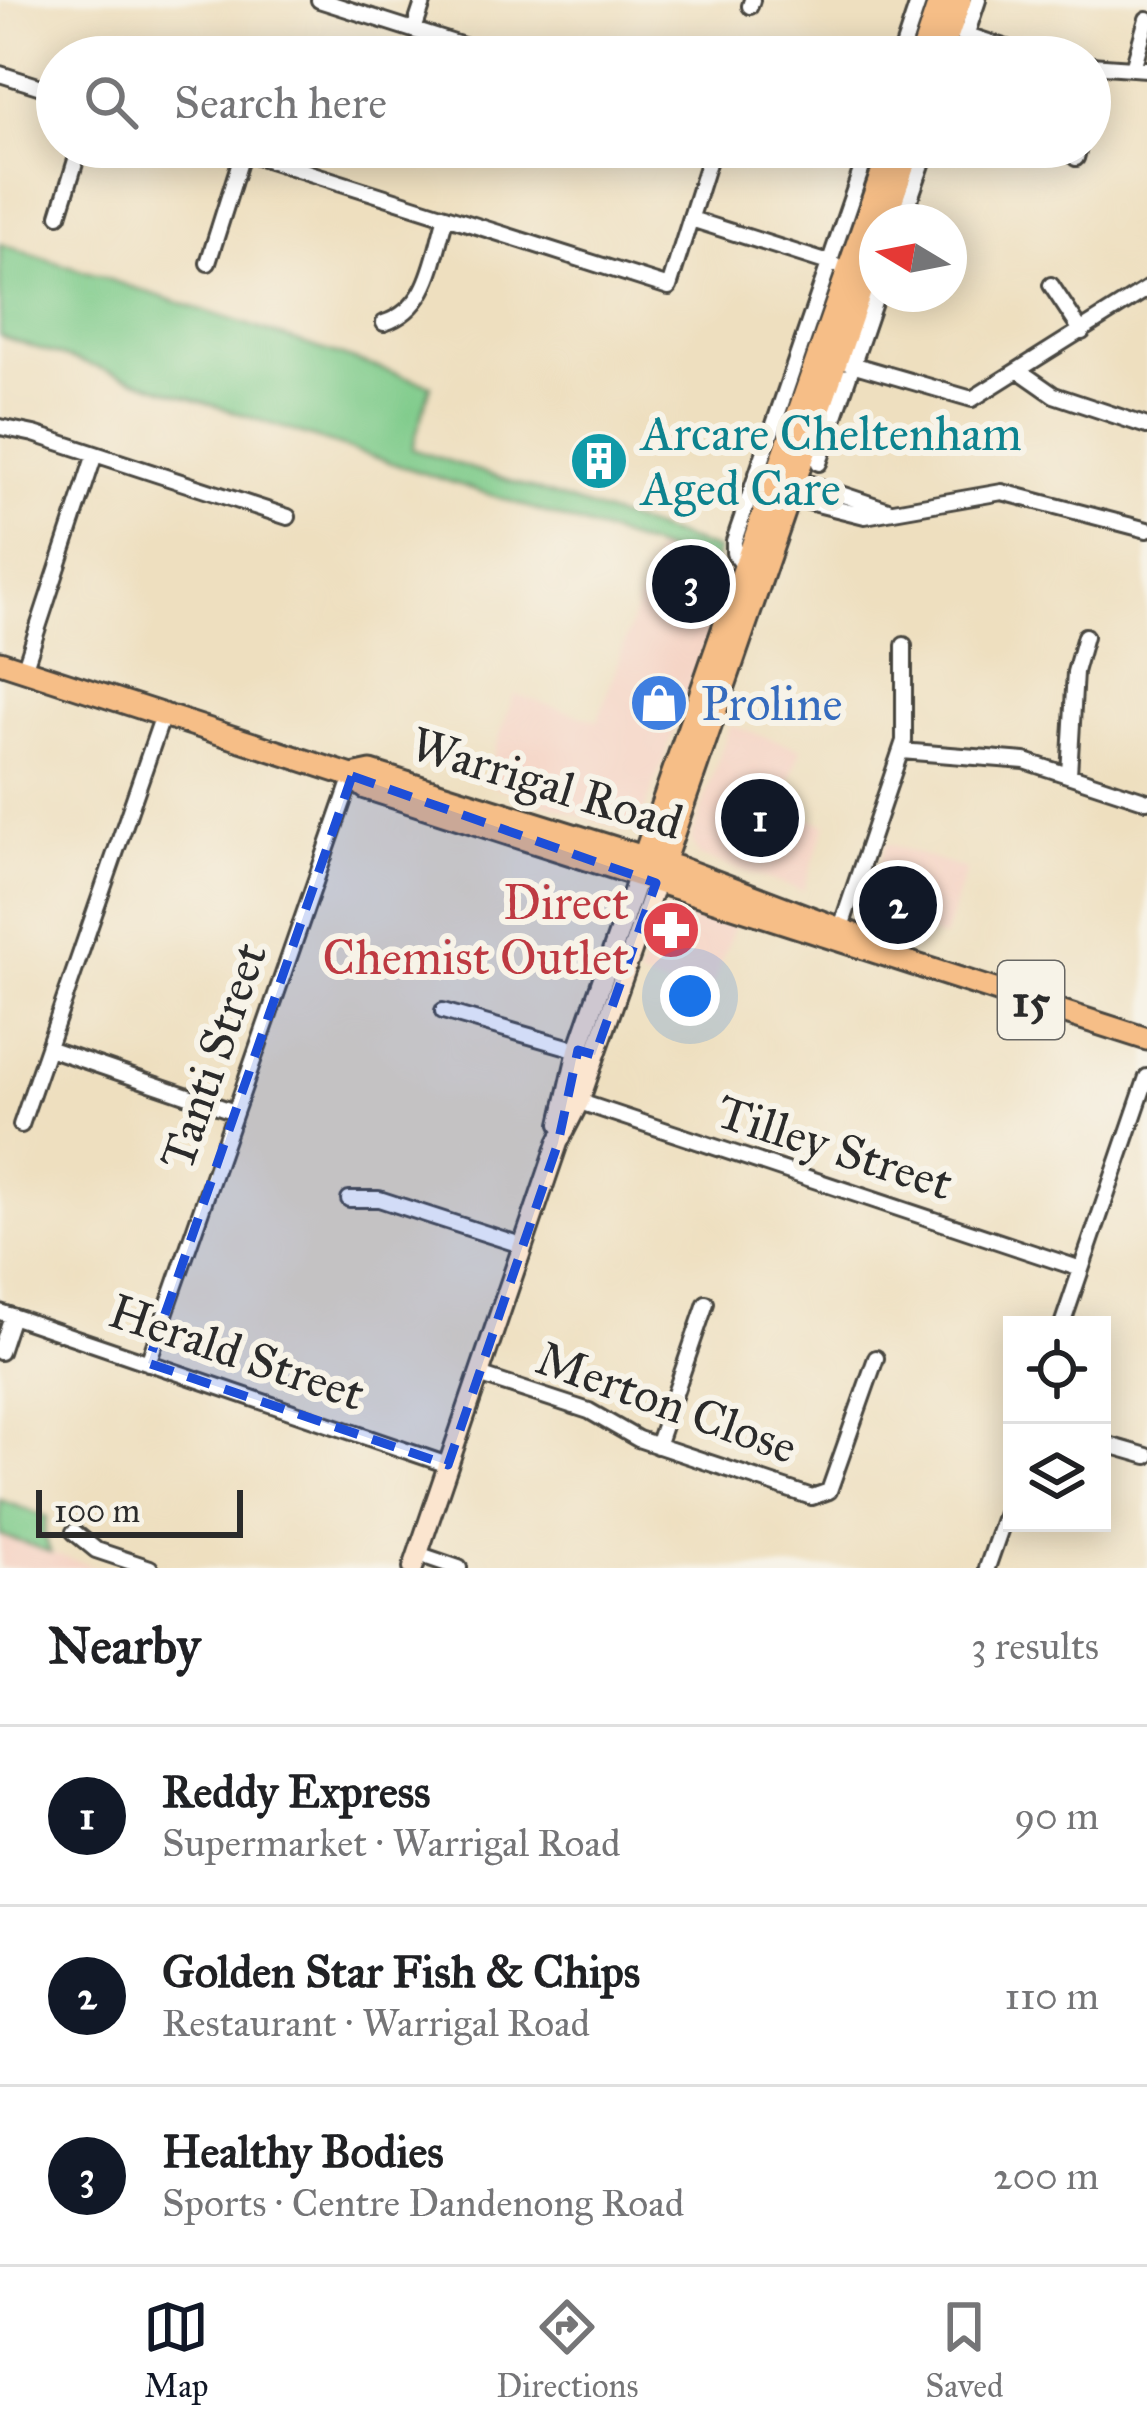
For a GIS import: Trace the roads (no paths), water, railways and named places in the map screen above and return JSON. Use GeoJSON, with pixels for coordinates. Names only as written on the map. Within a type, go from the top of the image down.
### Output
{"type":"FeatureCollection","features":[{"type":"Feature","properties":{"kind":"main road"},"geometry":{"type":"LineString","coordinates":[[940,0],[950,29]]}},
{"type":"Feature","properties":{"kind":"main road"},"geometry":{"type":"LineString","coordinates":[[948,36],[960,0]]}},
{"type":"Feature","properties":{"kind":"main road"},"geometry":{"type":"LineString","coordinates":[[943,36],[950,29]]}},
{"type":"Feature","properties":{"kind":"main road"},"geometry":{"type":"LineString","coordinates":[[650,870],[747,570],[837,360],[885,168]]}},
{"type":"Feature","properties":{"kind":"main road"},"geometry":{"type":"LineString","coordinates":[[890,204],[903,168]]}},
{"type":"Feature","properties":{"kind":"main road"},"geometry":{"type":"LineString","coordinates":[[415,1561],[785,486]]}},
{"type":"Feature","properties":{"kind":"main road","name":"Warrigal Road"},"geometry":{"type":"LineString","coordinates":[[0,662],[352,776],[371,772],[389,777],[1147,1039]]}},
{"type":"Feature","properties":{"kind":"street"},"geometry":{"type":"LineString","coordinates":[[319,0],[433,36]]}},
{"type":"Feature","properties":{"kind":"street"},"geometry":{"type":"LineString","coordinates":[[414,30],[424,0]]}},
{"type":"Feature","properties":{"kind":"street"},"geometry":{"type":"LineString","coordinates":[[907,36],[919,0]]}},
{"type":"Feature","properties":{"kind":"street"},"geometry":{"type":"LineString","coordinates":[[950,29],[978,0]]}},
{"type":"Feature","properties":{"kind":"street"},"geometry":{"type":"LineString","coordinates":[[1140,68],[1147,20]]}},
{"type":"Feature","properties":{"kind":"street"},"geometry":{"type":"LineString","coordinates":[[950,29],[952,36]]}},
{"type":"Feature","properties":{"kind":"street"},"geometry":{"type":"LineString","coordinates":[[950,29],[971,36]]}},
{"type":"Feature","properties":{"kind":"street"},"geometry":{"type":"LineString","coordinates":[[0,74],[36,85]]}},
{"type":"Feature","properties":{"kind":"street"},"geometry":{"type":"LineString","coordinates":[[59,215],[74,168]]}},
{"type":"Feature","properties":{"kind":"street"},"geometry":{"type":"LineString","coordinates":[[208,263],[231,168]]}},
{"type":"Feature","properties":{"kind":"street"},"geometry":{"type":"LineString","coordinates":[[295,168],[669,286],[707,168]]}},
{"type":"Feature","properties":{"kind":"street"},"geometry":{"type":"LineString","coordinates":[[819,463],[855,275],[868,168]]}},
{"type":"Feature","properties":{"kind":"street"},"geometry":{"type":"LineString","coordinates":[[908,204],[921,168]]}},
{"type":"Feature","properties":{"kind":"street"},"geometry":{"type":"LineString","coordinates":[[384,323],[420,302],[446,217]]}},
{"type":"Feature","properties":{"kind":"street"},"geometry":{"type":"LineString","coordinates":[[691,219],[855,275]]}},
{"type":"Feature","properties":{"kind":"street"},"geometry":{"type":"LineString","coordinates":[[747,570],[734,554],[739,533],[855,275]]}},
{"type":"Feature","properties":{"kind":"street"},"geometry":{"type":"LineString","coordinates":[[1051,284],[1082,332]]}},
{"type":"Feature","properties":{"kind":"street"},"geometry":{"type":"LineString","coordinates":[[837,360],[960,399],[982,396],[1147,289]]}},
{"type":"Feature","properties":{"kind":"street"},"geometry":{"type":"LineString","coordinates":[[1036,362],[1045,389]]}},
{"type":"Feature","properties":{"kind":"street"},"geometry":{"type":"LineString","coordinates":[[1021,373],[1045,389],[1147,426]]}},
{"type":"Feature","properties":{"kind":"street"},"geometry":{"type":"LineString","coordinates":[[0,428],[288,517]]}},
{"type":"Feature","properties":{"kind":"street"},"geometry":{"type":"LineString","coordinates":[[25,670],[95,454]]}},
{"type":"Feature","properties":{"kind":"street"},"geometry":{"type":"LineString","coordinates":[[785,486],[893,512],[1002,492],[1147,530]]}},
{"type":"Feature","properties":{"kind":"street"},"geometry":{"type":"LineString","coordinates":[[1069,774],[1075,672],[1084,637]]}},
{"type":"Feature","properties":{"kind":"street"},"geometry":{"type":"LineString","coordinates":[[839,933],[901,751],[904,645]]}},
{"type":"Feature","properties":{"kind":"street"},"geometry":{"type":"LineString","coordinates":[[21,1125],[164,716]]}},
{"type":"Feature","properties":{"kind":"street"},"geometry":{"type":"LineString","coordinates":[[901,751],[1025,761],[1147,801]]}},
{"type":"Feature","properties":{"kind":"street","name":"Tanti Street"},"geometry":{"type":"LineString","coordinates":[[148,1363],[352,776]]}},
{"type":"Feature","properties":{"kind":"street"},"geometry":{"type":"LineString","coordinates":[[443,1011],[587,1052]]}},
{"type":"Feature","properties":{"kind":"street"},"geometry":{"type":"LineString","coordinates":[[48,1048],[235,1112]]}},
{"type":"Feature","properties":{"kind":"street"},"geometry":{"type":"LineString","coordinates":[[1065,1316],[1147,1077]]}},
{"type":"Feature","properties":{"kind":"street","name":"Tilley Street"},"geometry":{"type":"LineString","coordinates":[[572,1099],[1081,1269]]}},
{"type":"Feature","properties":{"kind":"street"},"geometry":{"type":"LineString","coordinates":[[349,1199],[379,1199],[524,1246]]}},
{"type":"Feature","properties":{"kind":"street"},"geometry":{"type":"LineString","coordinates":[[657,1446],[706,1304]]}},
{"type":"Feature","properties":{"kind":"street"},"geometry":{"type":"LineString","coordinates":[[0,1352],[6,1314]]}},
{"type":"Feature","properties":{"kind":"street","name":"Herald Street"},"geometry":{"type":"LineString","coordinates":[[6,1314],[448,1465]]}},
{"type":"Feature","properties":{"kind":"street","name":"Merton Close"},"geometry":{"type":"LineString","coordinates":[[479,1375],[589,1411],[657,1446],[823,1496],[830,1491],[876,1358]]}},
{"type":"Feature","properties":{"kind":"street"},"geometry":{"type":"LineString","coordinates":[[1111,1446],[1147,1456]]}},
{"type":"Feature","properties":{"kind":"street"},"geometry":{"type":"LineString","coordinates":[[987,1568],[1003,1522]]}},
{"type":"Feature","properties":{"kind":"street"},"geometry":{"type":"LineString","coordinates":[[74,1532],[96,1550],[150,1568]]}},
{"type":"Feature","properties":{"kind":"street"},"geometry":{"type":"LineString","coordinates":[[415,1561],[459,1568]]}},
{"type":"Feature","properties":{"kind":"place","name":"Arcare Cheltenham Aged Care"},"geometry":{"type":"Point","coordinates":[599,461]}},
{"type":"Feature","properties":{"kind":"place","name":"Healthy Bodies"},"geometry":{"type":"Point","coordinates":[691,584]}},
{"type":"Feature","properties":{"kind":"place","name":"Proline"},"geometry":{"type":"Point","coordinates":[659,703]}},
{"type":"Feature","properties":{"kind":"place","name":"Reddy Express"},"geometry":{"type":"Point","coordinates":[760,818]}},
{"type":"Feature","properties":{"kind":"place","name":"Golden Star Fish & Chips"},"geometry":{"type":"Point","coordinates":[898,905]}},
{"type":"Feature","properties":{"kind":"place","name":"Direct Chemist Outlet"},"geometry":{"type":"Point","coordinates":[671,930]}}]}
